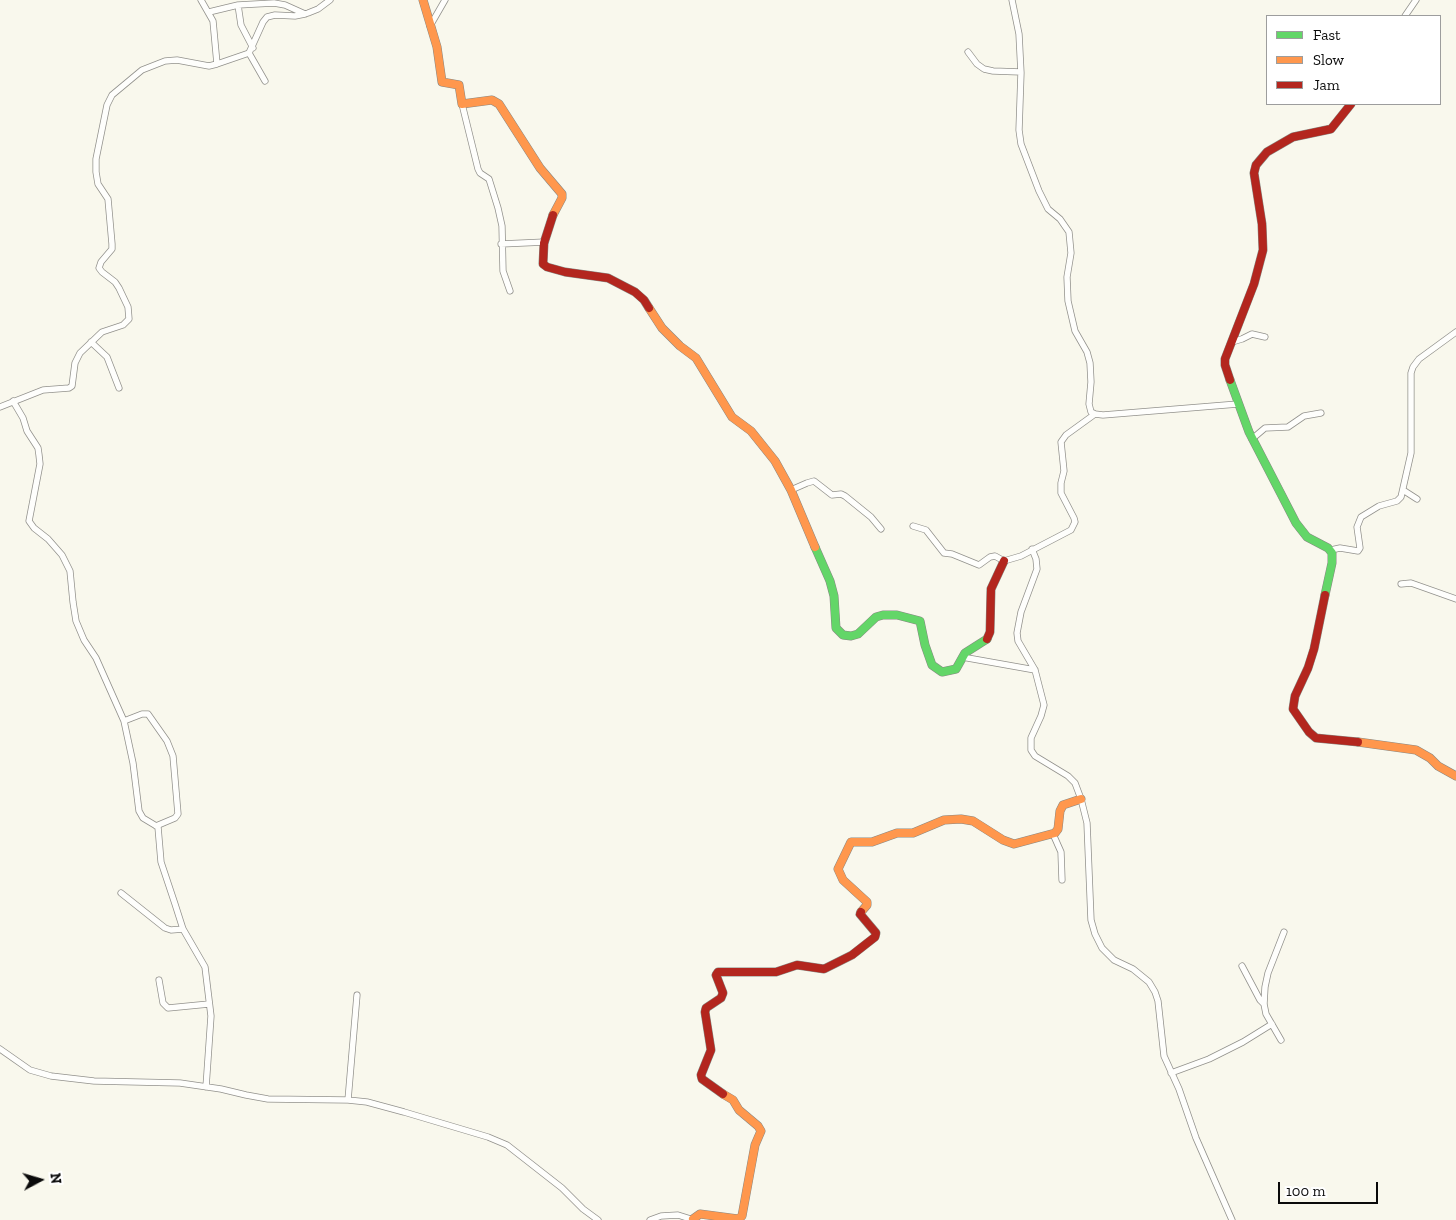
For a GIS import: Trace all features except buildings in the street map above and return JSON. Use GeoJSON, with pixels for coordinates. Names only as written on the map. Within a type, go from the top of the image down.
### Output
{"type":"FeatureCollection","features":[{"type":"Feature","properties":{"kind":"street"},"geometry":{"type":"LineString","coordinates":[[201,0],[209,12],[215,29],[217,64]]}},
{"type":"Feature","properties":{"kind":"street"},"geometry":{"type":"LineString","coordinates":[[0,407],[46,389],[69,388],[72,386],[75,363],[80,353],[102,332],[127,322],[130,316],[128,307],[117,284],[99,268],[100,262],[111,251],[112,244],[108,199],[98,184],[96,159],[107,105],[112,95],[142,70],[165,61],[178,60],[209,66],[251,50],[263,22],[268,17],[275,15],[295,16],[313,12],[330,0]]}},
{"type":"Feature","properties":{"kind":"street"},"geometry":{"type":"LineString","coordinates":[[422,0],[437,47],[442,82],[459,85],[478,171],[489,179],[498,208],[502,226],[503,271],[510,291]]}},
{"type":"Feature","properties":{"kind":"street"},"geometry":{"type":"LineString","coordinates":[[430,26],[445,0]]}},
{"type":"Feature","properties":{"kind":"street"},"geometry":{"type":"LineString","coordinates":[[1012,0],[1019,34],[1021,72],[1019,130],[1021,144],[1048,209],[1060,219],[1069,232],[1071,253],[1067,277],[1068,301],[1074,331],[1087,352],[1090,363],[1089,404],[1091,412],[1094,414]]}},
{"type":"Feature","properties":{"kind":"street"},"geometry":{"type":"LineString","coordinates":[[1406,15],[1416,0]]}},
{"type":"Feature","properties":{"kind":"street"},"geometry":{"type":"LineString","coordinates":[[209,12],[238,5],[274,3],[285,5],[304,14]]}},
{"type":"Feature","properties":{"kind":"street"},"geometry":{"type":"LineString","coordinates":[[238,5],[241,25],[265,81]]}},
{"type":"Feature","properties":{"kind":"street"},"geometry":{"type":"LineString","coordinates":[[968,52],[977,64],[984,69],[1021,72]]}},
{"type":"Feature","properties":{"kind":"street"},"geometry":{"type":"LineString","coordinates":[[462,104],[492,100],[499,104],[540,168],[562,194],[562,198],[550,222],[545,242],[542,260],[547,267],[565,272],[608,278],[635,292],[644,300],[662,328],[680,346],[696,358],[732,417],[751,431],[775,461],[791,490],[830,582],[834,596],[836,628],[838,631],[843,635],[851,636],[858,634],[876,618],[883,615],[897,615],[920,621],[932,665],[942,672],[952,671],[956,668],[962,657],[986,639],[990,632],[991,589],[1004,561]]}},
{"type":"Feature","properties":{"kind":"street"},"geometry":{"type":"LineString","coordinates":[[1349,105],[1331,129],[1293,138],[1267,152],[1256,164],[1254,173],[1262,224],[1263,250],[1254,284],[1225,359],[1225,365],[1238,404],[1252,439],[1284,502],[1304,534],[1331,550],[1340,548],[1358,551],[1360,548],[1357,527],[1361,517],[1379,506],[1399,500],[1411,453],[1411,373],[1413,367],[1419,359],[1456,332]]}},
{"type":"Feature","properties":{"kind":"street"},"geometry":{"type":"LineString","coordinates":[[501,244],[545,242]]}},
{"type":"Feature","properties":{"kind":"street"},"geometry":{"type":"LineString","coordinates":[[1232,342],[1252,334],[1265,337]]}},
{"type":"Feature","properties":{"kind":"street"},"geometry":{"type":"LineString","coordinates":[[91,342],[109,360],[119,388]]}},
{"type":"Feature","properties":{"kind":"street"},"geometry":{"type":"LineString","coordinates":[[13,401],[40,455],[29,522],[62,555],[70,571],[76,621],[84,640],[96,658],[124,722],[133,763],[139,811],[143,818],[156,826],[159,834],[161,862],[184,929],[205,967],[211,1016],[206,1086]]}},
{"type":"Feature","properties":{"kind":"street"},"geometry":{"type":"LineString","coordinates":[[913,526],[926,530],[944,553],[952,554],[979,565],[990,557],[995,556],[1004,561],[1021,556],[1071,530],[1074,518],[1061,494],[1064,471],[1061,442],[1066,435],[1094,414],[1238,404]]}},
{"type":"Feature","properties":{"kind":"street"},"geometry":{"type":"LineString","coordinates":[[1252,439],[1265,428],[1288,427],[1304,416],[1321,413]]}},
{"type":"Feature","properties":{"kind":"street"},"geometry":{"type":"LineString","coordinates":[[791,490],[814,482],[832,495],[841,494],[845,496],[871,517],[881,529]]}},
{"type":"Feature","properties":{"kind":"street"},"geometry":{"type":"LineString","coordinates":[[1403,490],[1417,499]]}},
{"type":"Feature","properties":{"kind":"street"},"geometry":{"type":"LineString","coordinates":[[1032,549],[1036,559],[1037,570],[1021,612],[1017,633],[1018,641],[1035,670],[1044,705],[1031,738],[1032,750],[1035,756],[1076,783],[1087,823],[1091,920],[1095,934],[1102,948],[1114,960],[1133,969],[1149,982],[1155,992],[1158,1000],[1162,1047],[1166,1061],[1179,1089],[1196,1138],[1232,1220]]}},
{"type":"Feature","properties":{"kind":"street"},"geometry":{"type":"LineString","coordinates":[[1331,550],[1332,563],[1314,649],[1308,668],[1294,696],[1293,709],[1309,732],[1316,738],[1416,750],[1456,776]]}},
{"type":"Feature","properties":{"kind":"street"},"geometry":{"type":"LineString","coordinates":[[1401,584],[1412,583],[1456,599]]}},
{"type":"Feature","properties":{"kind":"street"},"geometry":{"type":"LineString","coordinates":[[962,657],[1035,670]]}},
{"type":"Feature","properties":{"kind":"street"},"geometry":{"type":"LineString","coordinates":[[124,722],[142,714],[148,714],[167,741],[173,756],[178,814],[175,818],[156,826]]}},
{"type":"Feature","properties":{"kind":"street"},"geometry":{"type":"LineString","coordinates":[[650,1220],[661,1216],[678,1215],[694,1220],[700,1214],[738,1218],[742,1216],[755,1145],[761,1132],[758,1126],[739,1110],[733,1100],[708,1084],[700,1075],[711,1050],[704,1012],[706,1008],[721,998],[722,993],[716,975],[718,972],[776,972],[798,965],[824,969],[852,955],[875,938],[876,933],[860,914],[867,905],[867,902],[843,880],[838,869],[851,842],[872,842],[897,833],[913,833],[950,819],[973,821],[1003,840],[1014,844],[1053,834],[1058,829],[1060,811],[1063,805],[1081,799]]}},
{"type":"Feature","properties":{"kind":"street"},"geometry":{"type":"LineString","coordinates":[[1053,834],[1056,844],[1061,850],[1062,880]]}},
{"type":"Feature","properties":{"kind":"street"},"geometry":{"type":"LineString","coordinates":[[122,893],[165,928],[172,930],[184,929]]}},
{"type":"Feature","properties":{"kind":"street"},"geometry":{"type":"LineString","coordinates":[[1280,1040],[1266,1014],[1264,1004],[1268,973],[1284,932]]}},
{"type":"Feature","properties":{"kind":"street"},"geometry":{"type":"LineString","coordinates":[[1242,966],[1264,1004]]}},
{"type":"Feature","properties":{"kind":"street"},"geometry":{"type":"LineString","coordinates":[[159,980],[163,1003],[168,1008],[209,1004]]}},
{"type":"Feature","properties":{"kind":"street"},"geometry":{"type":"LineString","coordinates":[[348,1100],[358,995]]}},
{"type":"Feature","properties":{"kind":"street"},"geometry":{"type":"LineString","coordinates":[[1171,1073],[1209,1059],[1243,1042],[1272,1024]]}},
{"type":"Feature","properties":{"kind":"street"},"geometry":{"type":"LineString","coordinates":[[0,1049],[30,1070],[51,1076],[94,1081],[180,1083],[268,1098],[348,1100],[367,1102],[404,1112],[488,1137],[507,1145],[562,1188],[583,1209],[598,1220]]}},
{"type":"Feature","properties":{"kind":"traffic: fast"},"geometry":{"type":"LineString","coordinates":[[1230,380],[1249,432],[1296,523],[1307,537],[1328,548],[1332,553],[1332,563],[1325,595]]}},
{"type":"Feature","properties":{"kind":"traffic: fast"},"geometry":{"type":"LineString","coordinates":[[815,547],[830,581],[834,596],[836,628],[843,635],[851,636],[858,634],[876,617],[883,615],[897,615],[920,621],[932,665],[942,672],[956,669],[965,653],[987,639]]}},
{"type":"Feature","properties":{"kind":"traffic: slow"},"geometry":{"type":"LineString","coordinates":[[423,0],[437,47],[442,82],[459,85],[462,104],[492,100],[499,104],[540,168],[562,194],[562,198],[553,215]]}},
{"type":"Feature","properties":{"kind":"traffic: slow"},"geometry":{"type":"LineString","coordinates":[[649,308],[662,328],[680,346],[696,358],[732,417],[751,431],[775,461],[791,490],[815,547]]}},
{"type":"Feature","properties":{"kind":"traffic: slow"},"geometry":{"type":"LineString","coordinates":[[1358,742],[1416,750],[1456,776]]}},
{"type":"Feature","properties":{"kind":"traffic: slow"},"geometry":{"type":"LineString","coordinates":[[861,912],[867,905],[867,902],[843,880],[838,869],[851,842],[872,842],[897,833],[913,833],[944,820],[961,819],[973,821],[1003,840],[1014,844],[1055,833],[1058,829],[1060,811],[1063,805],[1081,799]]}},
{"type":"Feature","properties":{"kind":"traffic: slow"},"geometry":{"type":"LineString","coordinates":[[693,1219],[700,1214],[738,1219],[742,1216],[755,1145],[761,1131],[758,1126],[739,1110],[733,1100],[723,1094]]}},
{"type":"Feature","properties":{"kind":"traffic: jam"},"geometry":{"type":"LineString","coordinates":[[1230,380],[1225,359],[1254,284],[1263,250],[1262,224],[1254,173],[1256,165],[1267,152],[1293,137],[1331,129],[1350,105]]}},
{"type":"Feature","properties":{"kind":"traffic: jam"},"geometry":{"type":"LineString","coordinates":[[553,215],[544,243],[543,264],[565,272],[608,278],[635,292],[644,300],[649,308]]}},
{"type":"Feature","properties":{"kind":"traffic: jam"},"geometry":{"type":"LineString","coordinates":[[987,639],[990,632],[991,589],[1004,561]]}},
{"type":"Feature","properties":{"kind":"traffic: jam"},"geometry":{"type":"LineString","coordinates":[[1325,595],[1314,649],[1308,668],[1295,696],[1293,709],[1309,732],[1316,738],[1358,742]]}},
{"type":"Feature","properties":{"kind":"traffic: jam"},"geometry":{"type":"LineString","coordinates":[[723,1094],[702,1079],[701,1075],[711,1050],[706,1008],[721,998],[723,993],[716,975],[718,972],[776,972],[797,965],[824,969],[852,955],[875,937],[876,933],[860,914],[861,912]]}}]}
